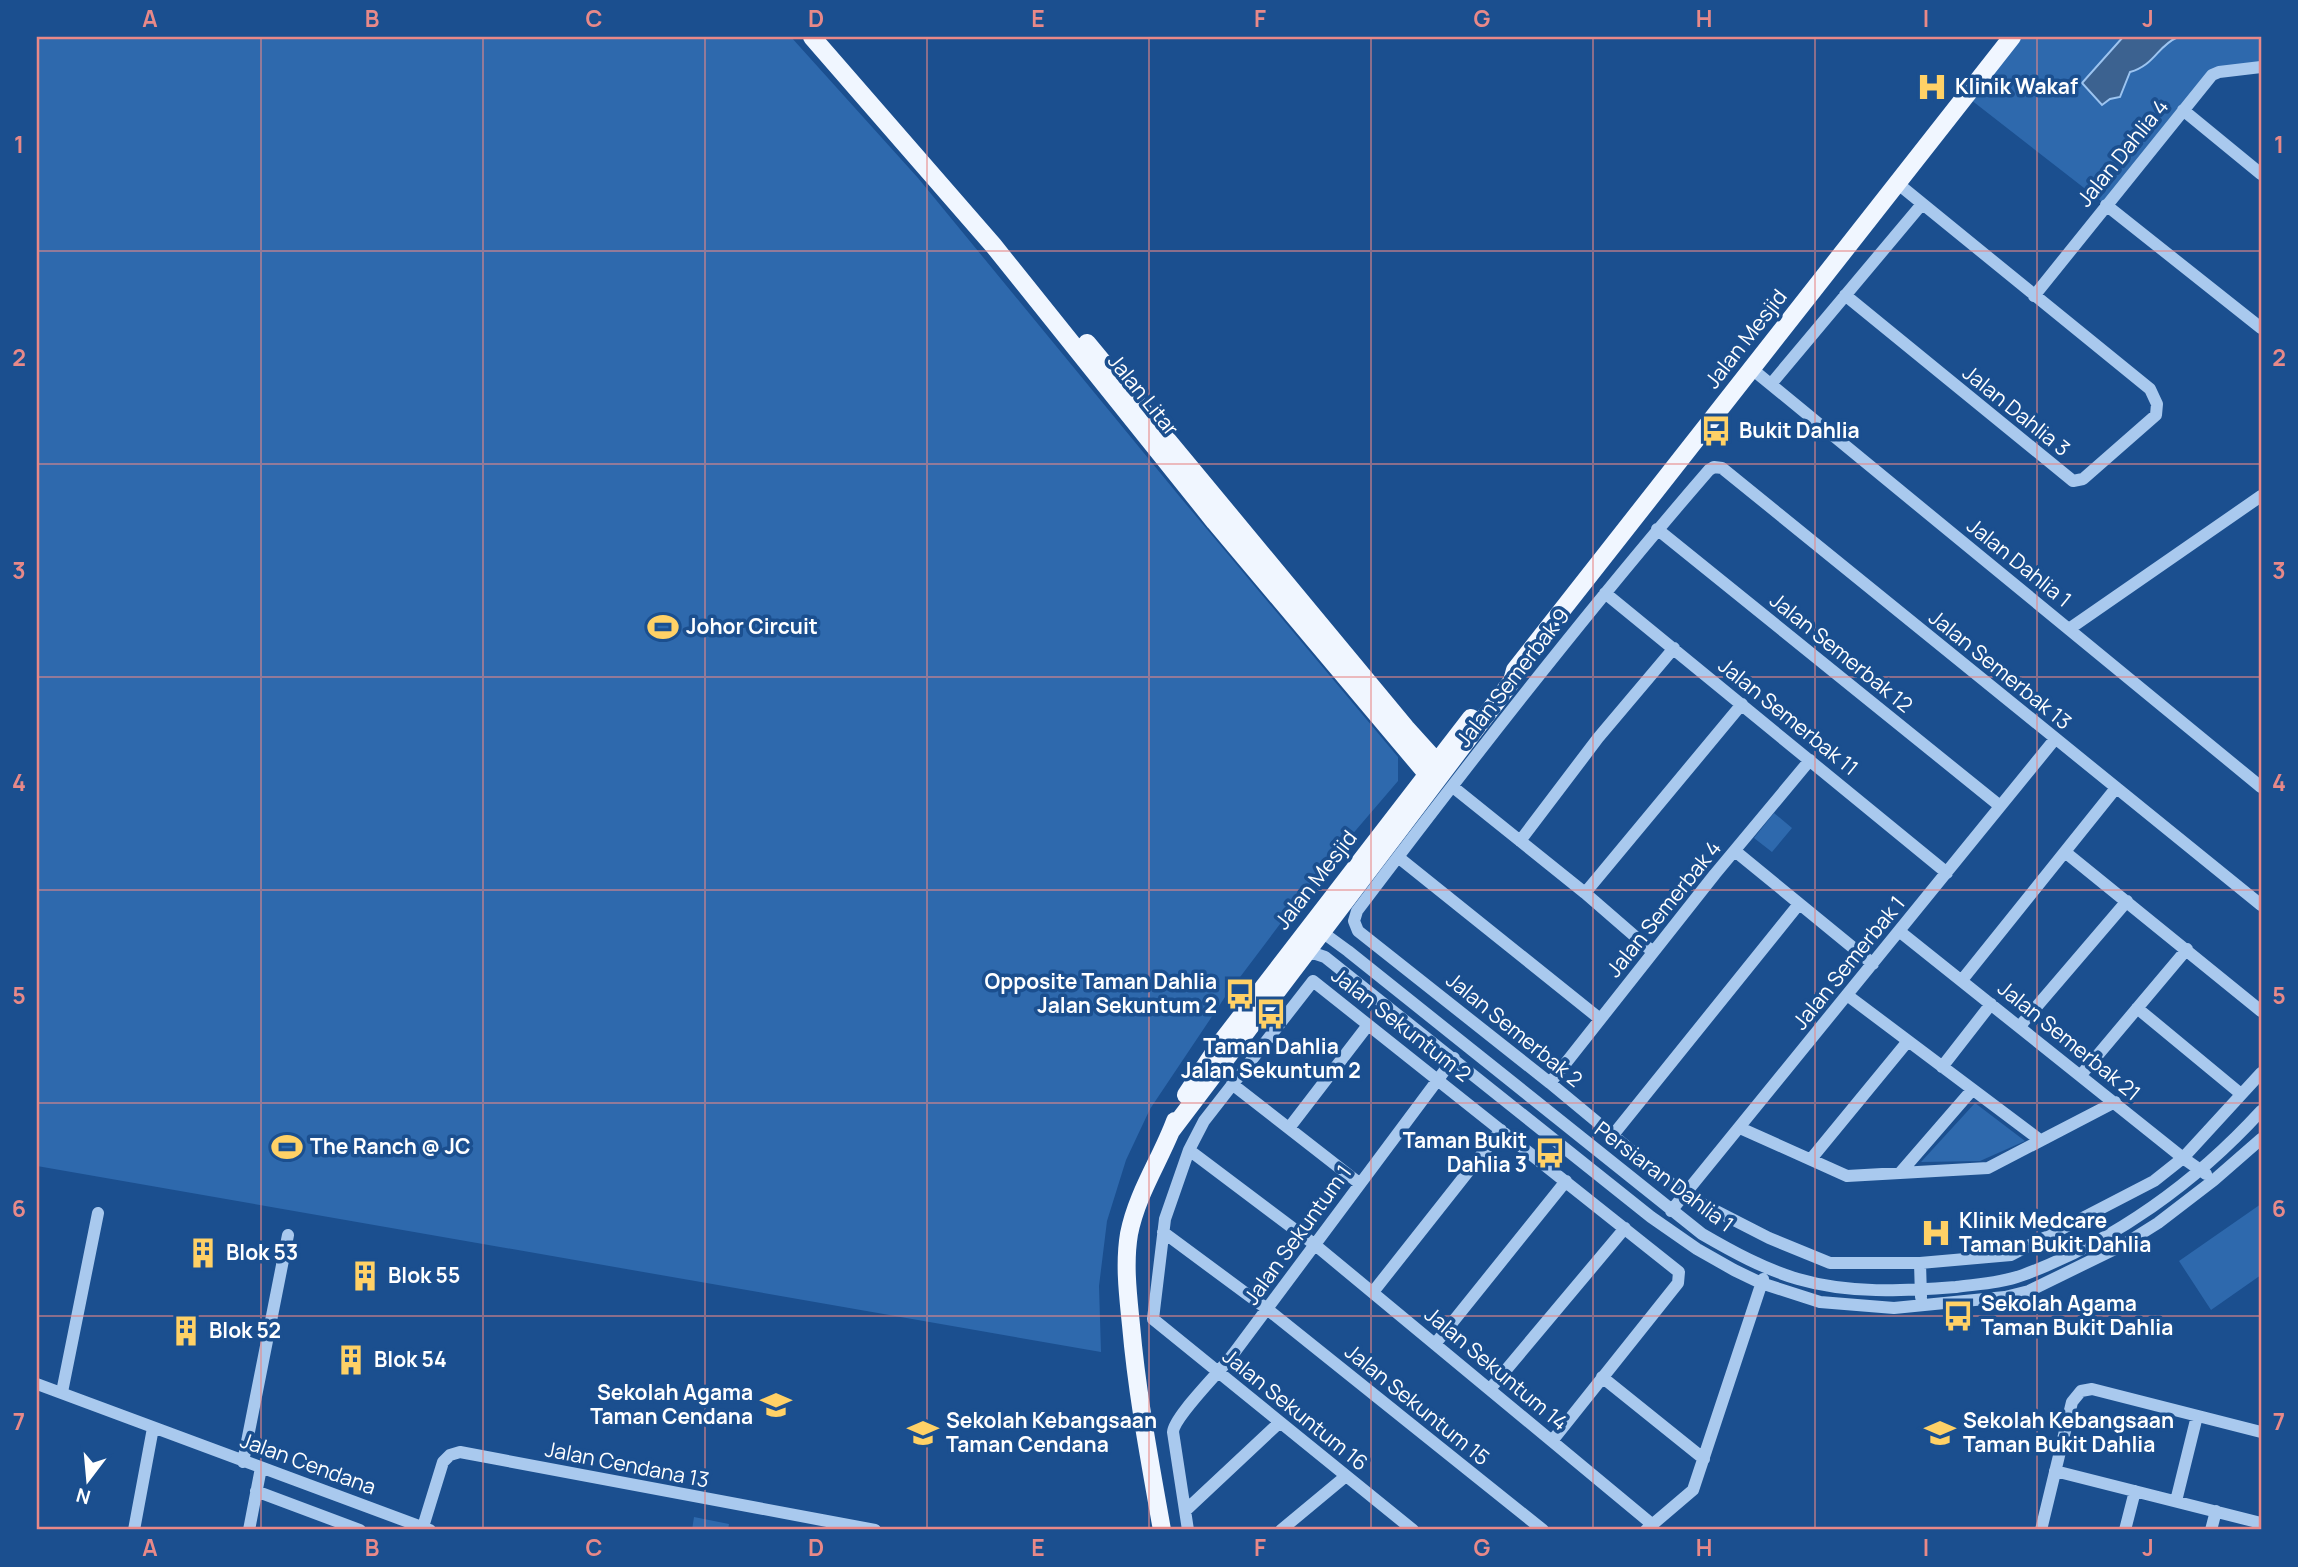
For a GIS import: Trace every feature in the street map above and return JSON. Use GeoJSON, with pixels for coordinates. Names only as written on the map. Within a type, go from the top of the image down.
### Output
{"type":"FeatureCollection","features":[{"type":"Feature","properties":{"kind":"main road","name":"Jalan Litar"},"geometry":{"type":"LineString","coordinates":[[812,37],[993,246],[1215,522],[1439,775]]}},
{"type":"Feature","properties":{"kind":"main road","name":"Jalan Litar"},"geometry":{"type":"LineString","coordinates":[[826,37],[1000,239],[1409,742]]}},
{"type":"Feature","properties":{"kind":"main road","name":"Jalan Mesjid"},"geometry":{"type":"LineString","coordinates":[[1171,1131],[1302,957],[1313,931],[1409,797],[1439,775],[1452,740],[1506,675],[1515,670],[2012,37]]}},
{"type":"Feature","properties":{"kind":"main road","name":"Jalan Mesjid"},"geometry":{"type":"LineString","coordinates":[[1162,1530],[1135,1371],[1126,1266],[1134,1216],[1152,1169],[1182,1101],[1219,1045],[1439,775],[1512,681],[1515,670]]}},
{"type":"Feature","properties":{"kind":"main road"},"geometry":{"type":"LineString","coordinates":[[1409,797],[1409,742],[1426,738],[1452,740]]}},
{"type":"Feature","properties":{"kind":"street","name":"Jalan Dahlia 4"},"geometry":{"type":"LineString","coordinates":[[2034,296],[2216,72],[2261,67]]}},
{"type":"Feature","properties":{"kind":"street"},"geometry":{"type":"LineString","coordinates":[[2183,110],[2261,173]]}},
{"type":"Feature","properties":{"kind":"street"},"geometry":{"type":"LineString","coordinates":[[1897,183],[2034,296]]}},
{"type":"Feature","properties":{"kind":"street"},"geometry":{"type":"LineString","coordinates":[[1770,384],[1922,204]]}},
{"type":"Feature","properties":{"kind":"street"},"geometry":{"type":"LineString","coordinates":[[2106,205],[2261,328]]}},
{"type":"Feature","properties":{"kind":"street","name":"Jalan Dahlia 3"},"geometry":{"type":"LineString","coordinates":[[1845,295],[2061,473],[2073,481],[2080,481],[2154,419],[2157,404],[2150,389],[2034,296]]}},
{"type":"Feature","properties":{"kind":"street","name":"Jalan Dahlia 1"},"geometry":{"type":"LineString","coordinates":[[1752,369],[2261,787]]}},
{"type":"Feature","properties":{"kind":"street","name":"Jalan Semerbak 9"},"geometry":{"type":"LineString","coordinates":[[1354,921],[1357,911],[1398,857],[1439,775],[1605,593],[1657,529],[1714,467]]}},
{"type":"Feature","properties":{"kind":"street","name":"Jalan Semerbak 13"},"geometry":{"type":"LineString","coordinates":[[1714,467],[1722,468],[2261,905]]}},
{"type":"Feature","properties":{"kind":"street"},"geometry":{"type":"LineString","coordinates":[[2070,629],[2261,496]]}},
{"type":"Feature","properties":{"kind":"street","name":"Jalan Semerbak 12"},"geometry":{"type":"LineString","coordinates":[[1657,529],[2000,806]]}},
{"type":"Feature","properties":{"kind":"street","name":"Jalan Semerbak 11"},"geometry":{"type":"LineString","coordinates":[[1605,593],[1947,873]]}},
{"type":"Feature","properties":{"kind":"street"},"geometry":{"type":"LineString","coordinates":[[1520,841],[1598,738],[1674,648]]}},
{"type":"Feature","properties":{"kind":"street"},"geometry":{"type":"LineString","coordinates":[[1585,893],[1742,704]]}},
{"type":"Feature","properties":{"kind":"street","name":"Jalan Semerbak 1"},"geometry":{"type":"LineString","coordinates":[[1671,1211],[2055,739]]}},
{"type":"Feature","properties":{"kind":"street","name":"Jalan Semerbak 4"},"geometry":{"type":"LineString","coordinates":[[1550,1083],[1810,760]]}},
{"type":"Feature","properties":{"kind":"street"},"geometry":{"type":"LineString","coordinates":[[1439,775],[1585,893],[1653,952]]}},
{"type":"Feature","properties":{"kind":"street"},"geometry":{"type":"LineString","coordinates":[[1962,980],[2116,788]]}},
{"type":"Feature","properties":{"kind":"street"},"geometry":{"type":"LineString","coordinates":[[1735,851],[1873,964]]}},
{"type":"Feature","properties":{"kind":"street"},"geometry":{"type":"LineString","coordinates":[[2065,852],[2261,1011]]}},
{"type":"Feature","properties":{"kind":"street"},"geometry":{"type":"LineString","coordinates":[[1398,857],[1600,1019]]}},
{"type":"Feature","properties":{"kind":"street"},"geometry":{"type":"LineString","coordinates":[[2020,1026],[2127,901]]}},
{"type":"Feature","properties":{"kind":"street"},"geometry":{"type":"LineString","coordinates":[[1612,1135],[1799,904]]}},
{"type":"Feature","properties":{"kind":"street","name":"Jalan Semerbak 2"},"geometry":{"type":"LineString","coordinates":[[1354,921],[1358,931],[1550,1083],[1685,1195],[1769,1238],[1830,1263],[1920,1263],[2011,1255],[2154,1181],[2183,1158],[2261,1073]]}},
{"type":"Feature","properties":{"kind":"street","name":"Persiaran Dahlia 1"},"geometry":{"type":"LineString","coordinates":[[1313,931],[1348,951],[1702,1234],[1768,1269],[1838,1287],[1889,1291],[1921,1290],[2004,1281],[2024,1275],[2101,1239],[2147,1212],[2200,1170],[2261,1111]]}},
{"type":"Feature","properties":{"kind":"street","name":"Jalan Semerbak 21"},"geometry":{"type":"LineString","coordinates":[[1899,931],[2214,1180]]}},
{"type":"Feature","properties":{"kind":"street"},"geometry":{"type":"LineString","coordinates":[[1335,966],[1335,952],[1342,949],[1348,951]]}},
{"type":"Feature","properties":{"kind":"street"},"geometry":{"type":"LineString","coordinates":[[2081,1075],[2187,949]]}},
{"type":"Feature","properties":{"kind":"street","name":"Persiaran Dahlia 1"},"geometry":{"type":"LineString","coordinates":[[1302,957],[1319,953],[1651,1217],[1697,1249],[1761,1283],[1820,1302],[1885,1308],[2005,1297],[2029,1291],[2123,1245],[2158,1223],[2261,1139]]}},
{"type":"Feature","properties":{"kind":"street","name":"Jalan Sekuntum 2"},"geometry":{"type":"LineString","coordinates":[[1153,1319],[1163,1232],[1176,1184],[1189,1150],[1204,1121],[1314,981],[1679,1272],[1680,1279],[1602,1377]]}},
{"type":"Feature","properties":{"kind":"street"},"geometry":{"type":"LineString","coordinates":[[1847,996],[2040,1140]]}},
{"type":"Feature","properties":{"kind":"street"},"geometry":{"type":"LineString","coordinates":[[1942,1067],[1991,1004]]}},
{"type":"Feature","properties":{"kind":"street"},"geometry":{"type":"LineString","coordinates":[[2137,1008],[2241,1094]]}},
{"type":"Feature","properties":{"kind":"street"},"geometry":{"type":"LineString","coordinates":[[1289,1128],[1365,1029]]}},
{"type":"Feature","properties":{"kind":"street"},"geometry":{"type":"LineString","coordinates":[[1811,1159],[1908,1041]]}},
{"type":"Feature","properties":{"kind":"street","name":"Jalan Sekuntum 1"},"geometry":{"type":"LineString","coordinates":[[1185,1511],[1172,1432],[1177,1419],[1220,1373],[1454,1058]]}},
{"type":"Feature","properties":{"kind":"street"},"geometry":{"type":"LineString","coordinates":[[1233,1084],[1359,1183]]}},
{"type":"Feature","properties":{"kind":"street"},"geometry":{"type":"LineString","coordinates":[[1900,1173],[1972,1090]]}},
{"type":"Feature","properties":{"kind":"street"},"geometry":{"type":"LineString","coordinates":[[1740,1128],[1847,1176],[1988,1168],[2115,1102]]}},
{"type":"Feature","properties":{"kind":"street"},"geometry":{"type":"LineString","coordinates":[[1373,1292],[1501,1130]]}},
{"type":"Feature","properties":{"kind":"street","name":"Jalan Sekuntum 14"},"geometry":{"type":"LineString","coordinates":[[1189,1150],[1373,1292],[1552,1440],[1650,1528]]}},
{"type":"Feature","properties":{"kind":"street"},"geometry":{"type":"LineString","coordinates":[[1436,1344],[1566,1181]]}},
{"type":"Feature","properties":{"kind":"street"},"geometry":{"type":"LineString","coordinates":[[61,1392],[97,1213]]}},
{"type":"Feature","properties":{"kind":"street"},"geometry":{"type":"LineString","coordinates":[[1490,1390],[1625,1228]]}},
{"type":"Feature","properties":{"kind":"street","name":"Jalan Sekuntum 15"},"geometry":{"type":"LineString","coordinates":[[1163,1232],[1266,1309],[1543,1530]]}},
{"type":"Feature","properties":{"kind":"street"},"geometry":{"type":"LineString","coordinates":[[243,1462],[288,1235]]}},
{"type":"Feature","properties":{"kind":"street"},"geometry":{"type":"LineString","coordinates":[[1920,1263],[1921,1306]]}},
{"type":"Feature","properties":{"kind":"street"},"geometry":{"type":"LineString","coordinates":[[1650,1528],[1689,1495],[1704,1459],[1761,1283],[1768,1269]]}},
{"type":"Feature","properties":{"kind":"street","name":"Jalan Sekuntum 16"},"geometry":{"type":"LineString","coordinates":[[1153,1319],[1346,1476],[1404,1528]]}},
{"type":"Feature","properties":{"kind":"street"},"geometry":{"type":"LineString","coordinates":[[1552,1440],[1602,1377],[1704,1459]]}},
{"type":"Feature","properties":{"kind":"street","name":"Jalan Cendana"},"geometry":{"type":"LineString","coordinates":[[37,1384],[425,1529]]}},
{"type":"Feature","properties":{"kind":"street"},"geometry":{"type":"LineString","coordinates":[[2041,1530],[2072,1402],[2081,1391],[2092,1389],[2261,1432]]}},
{"type":"Feature","properties":{"kind":"street"},"geometry":{"type":"LineString","coordinates":[[2176,1502],[2197,1416]]}},
{"type":"Feature","properties":{"kind":"street"},"geometry":{"type":"LineString","coordinates":[[1188,1530],[1185,1511],[1280,1422]]}},
{"type":"Feature","properties":{"kind":"street"},"geometry":{"type":"LineString","coordinates":[[134,1530],[153,1428]]}},
{"type":"Feature","properties":{"kind":"street","name":"Jalan Cendana 13"},"geometry":{"type":"LineString","coordinates":[[425,1529],[443,1462],[450,1455],[460,1452],[874,1530]]}},
{"type":"Feature","properties":{"kind":"street"},"geometry":{"type":"LineString","coordinates":[[249,1530],[261,1468]]}},
{"type":"Feature","properties":{"kind":"street"},"geometry":{"type":"LineString","coordinates":[[2055,1471],[2261,1523]]}},
{"type":"Feature","properties":{"kind":"street"},"geometry":{"type":"LineString","coordinates":[[1281,1530],[1346,1476]]}},
{"type":"Feature","properties":{"kind":"street"},"geometry":{"type":"LineString","coordinates":[[257,1491],[360,1530]]}},
{"type":"Feature","properties":{"kind":"street"},"geometry":{"type":"LineString","coordinates":[[2125,1530],[2135,1491]]}},
{"type":"Feature","properties":{"kind":"street"},"geometry":{"type":"LineString","coordinates":[[2211,1530],[2216,1511]]}},
{"type":"Feature","properties":{"kind":"shaded area","name":"Johor Circuit"},"geometry":{"type":"Polygon","coordinates":[[[37,37],[791,37],[918,178],[1398,757],[1398,781],[1314,879],[1225,997],[1150,1109],[1126,1160],[1107,1221],[1099,1286],[1101,1352],[37,1166],[37,37]]]}},
{"type":"Feature","properties":{"kind":"shaded area"},"geometry":{"type":"Polygon","coordinates":[[[2012,37],[2261,37],[2261,64],[2219,72],[2106,205],[1966,96],[2012,37]]]}},
{"type":"Feature","properties":{"kind":"shaded area"},"geometry":{"type":"Polygon","coordinates":[[[2123,37],[2178,37],[2165,45],[2145,65],[2130,72],[2120,97],[2110,99],[2102,105],[2082,83],[2123,37]]]}},
{"type":"Feature","properties":{"kind":"shaded area"},"geometry":{"type":"Polygon","coordinates":[[[1774,813],[1792,828],[1772,852],[1754,838],[1774,813]]]}},
{"type":"Feature","properties":{"kind":"shaded area"},"geometry":{"type":"Polygon","coordinates":[[[1975,1103],[2025,1141],[1980,1161],[1921,1162],[1975,1103]]]}},
{"type":"Feature","properties":{"kind":"shaded area"},"geometry":{"type":"Polygon","coordinates":[[[2261,1204],[2261,1275],[2211,1310],[2179,1261],[2261,1204]]]}},
{"type":"Feature","properties":{"kind":"shaded area"},"geometry":{"type":"Polygon","coordinates":[[[694,1517],[729,1524],[728,1530],[692,1530],[694,1517]]]}},
{"type":"Feature","properties":{"kind":"place","name":"Klinik Wakaf"},"geometry":{"type":"Point","coordinates":[1932,87]}},
{"type":"Feature","properties":{"kind":"place","name":"Bukit Dahlia"},"geometry":{"type":"Point","coordinates":[1716,431]}},
{"type":"Feature","properties":{"kind":"place","name":"Johor Circuit"},"geometry":{"type":"Point","coordinates":[663,627]}},
{"type":"Feature","properties":{"kind":"place","name":"Opposite Taman Dahlia Jalan Sekuntum 2"},"geometry":{"type":"Point","coordinates":[1240,994]}},
{"type":"Feature","properties":{"kind":"place","name":"Taman Dahlia Jalan Sekuntum 2"},"geometry":{"type":"Point","coordinates":[1271,1014]}},
{"type":"Feature","properties":{"kind":"place","name":"The Ranch @ JC"},"geometry":{"type":"Point","coordinates":[287,1147]}},
{"type":"Feature","properties":{"kind":"place","name":"Taman Bukit Dahlia 3"},"geometry":{"type":"Point","coordinates":[1550,1153]}},
{"type":"Feature","properties":{"kind":"place","name":"Klinik Medcare Taman Bukit Dahlia"},"geometry":{"type":"Point","coordinates":[1936,1233]}},
{"type":"Feature","properties":{"kind":"place","name":"Blok 53"},"geometry":{"type":"Point","coordinates":[203,1253]}},
{"type":"Feature","properties":{"kind":"place","name":"Blok 55"},"geometry":{"type":"Point","coordinates":[365,1276]}},
{"type":"Feature","properties":{"kind":"place","name":"Sekolah Agama Taman Bukit Dahlia"},"geometry":{"type":"Point","coordinates":[1958,1316]}},
{"type":"Feature","properties":{"kind":"place","name":"Blok 52"},"geometry":{"type":"Point","coordinates":[186,1331]}},
{"type":"Feature","properties":{"kind":"place","name":"Blok 54"},"geometry":{"type":"Point","coordinates":[351,1360]}},
{"type":"Feature","properties":{"kind":"place","name":"Sekolah Agama Taman Cendana"},"geometry":{"type":"Point","coordinates":[776,1405]}},
{"type":"Feature","properties":{"kind":"place","name":"Sekolah Kebangsaan Taman Cendana"},"geometry":{"type":"Point","coordinates":[923,1433]}},
{"type":"Feature","properties":{"kind":"place","name":"Sekolah Kebangsaan Taman Bukit Dahlia"},"geometry":{"type":"Point","coordinates":[1940,1433]}}]}
